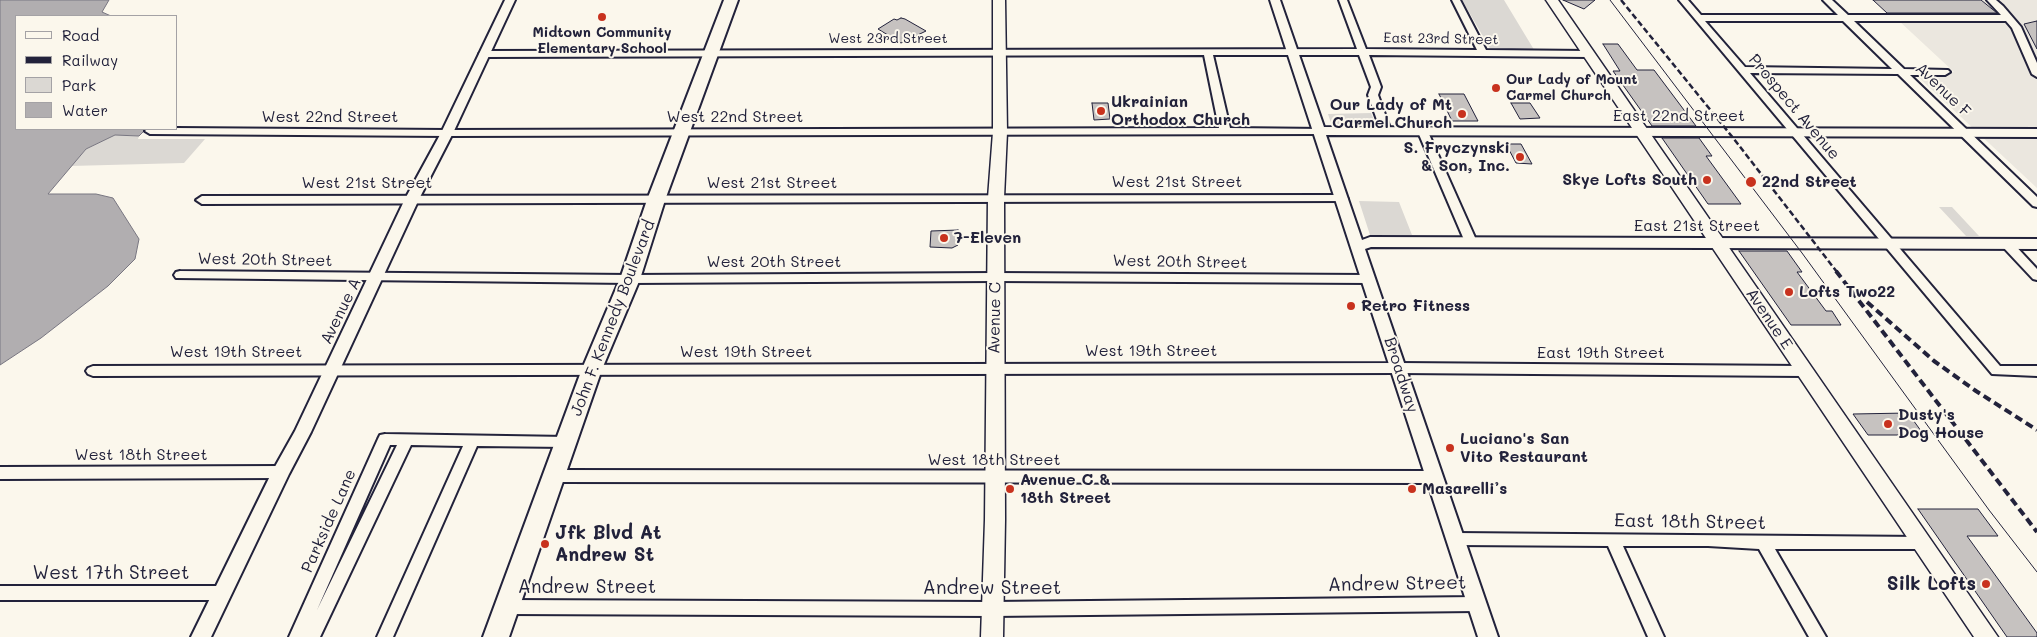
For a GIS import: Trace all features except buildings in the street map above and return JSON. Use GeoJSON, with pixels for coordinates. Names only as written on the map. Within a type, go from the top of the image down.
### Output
{"type":"FeatureCollection","features":[{"type":"Feature","properties":{"kind":"main road","name":"John F. Kennedy Boulevard"},"geometry":{"type":"LineString","coordinates":[[496,637],[592,369],[630,279],[656,200],[731,0]]}},
{"type":"Feature","properties":{"kind":"main road","name":"Avenue C"},"geometry":{"type":"LineString","coordinates":[[992,637],[996,477],[994,369],[997,252],[996,198],[1000,132],[999,0]]}},
{"type":"Feature","properties":{"kind":"main road","name":"Avenue E"},"geometry":{"type":"LineString","coordinates":[[1552,0],[1803,371],[1987,637]]}},
{"type":"Feature","properties":{"kind":"street","name":"Avenue A"},"geometry":{"type":"LineString","coordinates":[[202,637],[281,472],[303,432],[412,200],[448,133],[510,0]]}},
{"type":"Feature","properties":{"kind":"street","name":"Broadway"},"geometry":{"type":"LineString","coordinates":[[1275,0],[1488,637]]}},
{"type":"Feature","properties":{"kind":"street"},"geometry":{"type":"LineString","coordinates":[[1343,0],[1376,87],[1374,98],[1386,131]]}},
{"type":"Feature","properties":{"kind":"street"},"geometry":{"type":"LineString","coordinates":[[1456,0],[1482,53]]}},
{"type":"Feature","properties":{"kind":"street","name":"Prospect Avenue"},"geometry":{"type":"LineString","coordinates":[[1683,0],[1997,371],[2037,371]]}},
{"type":"Feature","properties":{"kind":"street","name":"Avenue F"},"geometry":{"type":"LineString","coordinates":[[1827,0],[2037,203]]}},
{"type":"Feature","properties":{"kind":"street"},"geometry":{"type":"LineString","coordinates":[[1991,0],[2016,27],[2037,74]]}},
{"type":"Feature","properties":{"kind":"street"},"geometry":{"type":"LineString","coordinates":[[1698,18],[2008,18]]}},
{"type":"Feature","properties":{"kind":"street"},"geometry":{"type":"LineString","coordinates":[[1208,52],[1225,131]]}},
{"type":"Feature","properties":{"kind":"street","name":"West 23rd Street"},"geometry":{"type":"LineString","coordinates":[[484,54],[1293,52]]}},
{"type":"Feature","properties":{"kind":"street","name":"East 23rd Street"},"geometry":{"type":"LineString","coordinates":[[1293,52],[1588,54]]}},
{"type":"Feature","properties":{"kind":"street"},"geometry":{"type":"LineString","coordinates":[[1743,70],[1945,72]]}},
{"type":"Feature","properties":{"kind":"street","name":"West 22nd Street"},"geometry":{"type":"LineString","coordinates":[[150,130],[448,133],[1320,131]]}},
{"type":"Feature","properties":{"kind":"street","name":"East 22nd Street"},"geometry":{"type":"LineString","coordinates":[[1320,131],[2037,133]]}},
{"type":"Feature","properties":{"kind":"street"},"geometry":{"type":"LineString","coordinates":[[1423,132],[1471,242]]}},
{"type":"Feature","properties":{"kind":"street","name":"West 21st Street"},"geometry":{"type":"LineString","coordinates":[[202,200],[1342,199]]}},
{"type":"Feature","properties":{"kind":"street","name":"East 21st Street"},"geometry":{"type":"LineString","coordinates":[[1358,246],[1370,242],[2037,244]]}},
{"type":"Feature","properties":{"kind":"street"},"geometry":{"type":"LineString","coordinates":[[2007,244],[2037,276]]}},
{"type":"Feature","properties":{"kind":"street","name":"West 20th Street"},"geometry":{"type":"LineString","coordinates":[[180,276],[630,279],[995,277],[1368,279]]}},
{"type":"Feature","properties":{"kind":"street","name":"East 19th Street"},"geometry":{"type":"LineString","coordinates":[[1399,368],[1803,371]]}},
{"type":"Feature","properties":{"kind":"street","name":"West 19th Street"},"geometry":{"type":"LineString","coordinates":[[93,371],[1399,368]]}},
{"type":"Feature","properties":{"kind":"street","name":"Parkside Lane"},"geometry":{"type":"LineString","coordinates":[[296,637],[385,439],[567,442]]}},
{"type":"Feature","properties":{"kind":"street","name":"Parkside Lane"},"geometry":{"type":"LineString","coordinates":[[312,637],[406,440]]}},
{"type":"Feature","properties":{"kind":"street"},"geometry":{"type":"LineString","coordinates":[[385,637],[472,441]]}},
{"type":"Feature","properties":{"kind":"street","name":"West 18th Street"},"geometry":{"type":"LineString","coordinates":[[0,473],[281,472]]}},
{"type":"Feature","properties":{"kind":"street","name":"West 18th Street"},"geometry":{"type":"LineString","coordinates":[[554,476],[1434,477]]}},
{"type":"Feature","properties":{"kind":"street","name":"East 18th Street"},"geometry":{"type":"LineString","coordinates":[[1456,539],[1923,543]]}},
{"type":"Feature","properties":{"kind":"street"},"geometry":{"type":"LineString","coordinates":[[1613,540],[1656,637]]}},
{"type":"Feature","properties":{"kind":"street"},"geometry":{"type":"LineString","coordinates":[[1763,543],[1818,637]]}},
{"type":"Feature","properties":{"kind":"street","name":"West 17th Street"},"geometry":{"type":"LineString","coordinates":[[0,593],[223,593]]}},
{"type":"Feature","properties":{"kind":"street","name":"Andrew Street"},"geometry":{"type":"LineString","coordinates":[[507,607],[992,608],[1477,604]]}},
{"type":"Feature","properties":{"kind":"shaded area"},"geometry":{"type":"Polygon","coordinates":[[[1982,0],[2037,0],[2037,188],[1915,74],[1954,72],[1898,20],[2000,19],[1982,0]]]}},
{"type":"Feature","properties":{"kind":"green space"},"geometry":{"type":"Polygon","coordinates":[[[1462,0],[1504,0],[1536,53],[1492,52],[1462,0]]]}},
{"type":"Feature","properties":{"kind":"green space"},"geometry":{"type":"Polygon","coordinates":[[[1371,113],[1376,125],[1332,126],[1328,114],[1371,113]]]}},
{"type":"Feature","properties":{"kind":"green space"},"geometry":{"type":"Polygon","coordinates":[[[115,135],[139,136],[138,139],[205,139],[184,163],[70,166],[86,149],[115,135]]]}},
{"type":"Feature","properties":{"kind":"green space"},"geometry":{"type":"Polygon","coordinates":[[[1359,201],[1399,202],[1412,235],[1370,235],[1359,201]]]}},
{"type":"Feature","properties":{"kind":"green space"},"geometry":{"type":"Polygon","coordinates":[[[1939,207],[1952,207],[1979,236],[1966,236],[1939,207]]]}},
{"type":"Feature","properties":{"kind":"water"},"geometry":{"type":"Polygon","coordinates":[[[0,0],[109,0],[102,12],[109,15],[15,15],[15,130],[145,130],[139,136],[115,135],[86,149],[48,194],[96,194],[113,198],[139,239],[135,259],[108,286],[41,338],[0,365],[0,0]]]}},
{"type":"Feature","properties":{"kind":"tram line"},"geometry":{"type":"LineString","coordinates":[[1610,0],[1802,253],[1989,510],[2037,572]]}},
{"type":"Feature","properties":{"kind":"railway"},"geometry":{"type":"LineString","coordinates":[[1621,0],[1734,139],[1837,272]]}},
{"type":"Feature","properties":{"kind":"railway"},"geometry":{"type":"LineString","coordinates":[[1836,271],[2037,532]]}},
{"type":"Feature","properties":{"kind":"railway"},"geometry":{"type":"LineString","coordinates":[[1867,302],[1934,361],[1976,391],[2037,430]]}},
{"type":"Feature","properties":{"kind":"place","name":"Midtown Community Elementary School"},"geometry":{"type":"Point","coordinates":[602,17]}},
{"type":"Feature","properties":{"kind":"place","name":"Our Lady of Mount Carmel Church"},"geometry":{"type":"Point","coordinates":[1496,88]}},
{"type":"Feature","properties":{"kind":"place","name":"Ukrainian Orthodox Church"},"geometry":{"type":"Point","coordinates":[1101,111]}},
{"type":"Feature","properties":{"kind":"place","name":"Our Lady of Mt Carmel Church"},"geometry":{"type":"Point","coordinates":[1462,114]}},
{"type":"Feature","properties":{"kind":"place","name":"S. Fryczynski & Son, Inc."},"geometry":{"type":"Point","coordinates":[1520,157]}},
{"type":"Feature","properties":{"kind":"place","name":"Skye Lofts South"},"geometry":{"type":"Point","coordinates":[1707,180]}},
{"type":"Feature","properties":{"kind":"place","name":"22nd Street"},"geometry":{"type":"Point","coordinates":[1751,182]}},
{"type":"Feature","properties":{"kind":"place","name":"7-Eleven"},"geometry":{"type":"Point","coordinates":[944,238]}},
{"type":"Feature","properties":{"kind":"place","name":"Lofts Two22"},"geometry":{"type":"Point","coordinates":[1789,292]}},
{"type":"Feature","properties":{"kind":"place","name":"Retro Fitness"},"geometry":{"type":"Point","coordinates":[1351,306]}},
{"type":"Feature","properties":{"kind":"place","name":"Dusty's Dog House"},"geometry":{"type":"Point","coordinates":[1888,424]}},
{"type":"Feature","properties":{"kind":"place","name":"Luciano's San Vito Restaurant"},"geometry":{"type":"Point","coordinates":[1450,448]}},
{"type":"Feature","properties":{"kind":"place","name":"Avenue C & 18th Street"},"geometry":{"type":"Point","coordinates":[1010,489]}},
{"type":"Feature","properties":{"kind":"place","name":"Masarelli’s"},"geometry":{"type":"Point","coordinates":[1412,489]}},
{"type":"Feature","properties":{"kind":"place","name":"Jfk Blvd At Andrew St"},"geometry":{"type":"Point","coordinates":[545,544]}},
{"type":"Feature","properties":{"kind":"place","name":"Silk Lofts"},"geometry":{"type":"Point","coordinates":[1986,584]}}]}
